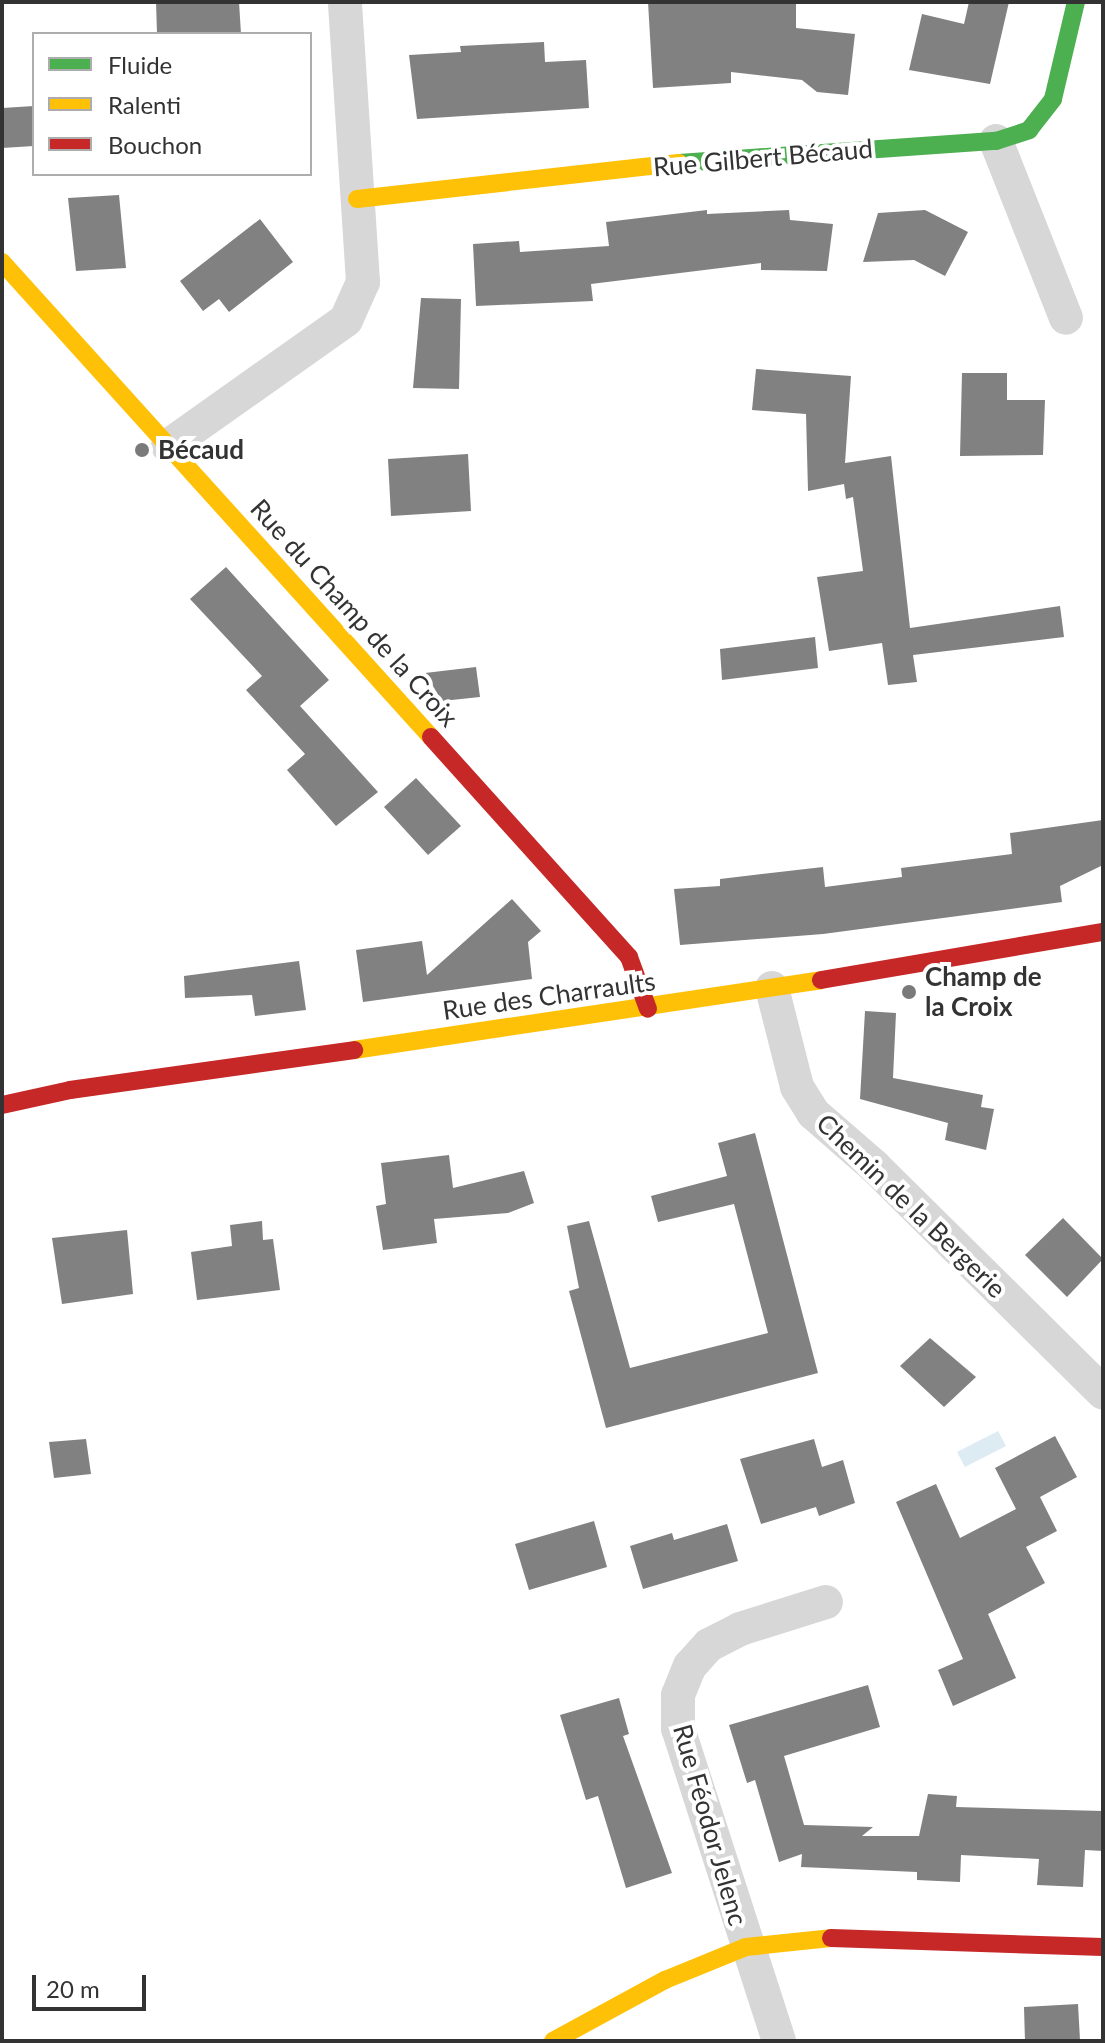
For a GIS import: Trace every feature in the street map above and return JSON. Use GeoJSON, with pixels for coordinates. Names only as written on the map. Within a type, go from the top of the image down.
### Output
{"type":"FeatureCollection","features":[{"type":"Feature","properties":{"kind":"street"},"geometry":{"type":"LineString","coordinates":[[168,446],[346,320],[363,282],[345,2]]}},
{"type":"Feature","properties":{"kind":"street","name":"Rue Gilbert Bécaud"},"geometry":{"type":"LineString","coordinates":[[357,199],[752,155],[996,141],[1029,130],[1053,99],[1076,2]]}},
{"type":"Feature","properties":{"kind":"street"},"geometry":{"type":"LineString","coordinates":[[996,141],[1066,318]]}},
{"type":"Feature","properties":{"kind":"street","name":"Rue du Champ de la Croix"},"geometry":{"type":"LineString","coordinates":[[2,262],[629,957],[648,1009]]}},
{"type":"Feature","properties":{"kind":"street","name":"Rue des Charraults"},"geometry":{"type":"LineString","coordinates":[[2,1105],[70,1090],[648,1009],[1103,932]]}},
{"type":"Feature","properties":{"kind":"street","name":"Chemin de la Bergerie"},"geometry":{"type":"LineString","coordinates":[[772,988],[797,1087],[813,1113],[874,1166],[1103,1393]]}},
{"type":"Feature","properties":{"kind":"street","name":"Rue Féodor Jelenc"},"geometry":{"type":"LineString","coordinates":[[746,1947],[678,1729],[678,1695],[690,1666],[709,1645],[740,1629],[826,1602]]}},
{"type":"Feature","properties":{"kind":"street","name":"Rue Féodor Jelenc"},"geometry":{"type":"LineString","coordinates":[[553,2041],[665,1980],[746,1947],[850,1936],[1103,1947]]}},
{"type":"Feature","properties":{"kind":"street"},"geometry":{"type":"LineString","coordinates":[[746,1947],[765,1988],[779,2041]]}},
{"type":"Feature","properties":{"kind":"shaded area"},"geometry":{"type":"Polygon","coordinates":[[[998,1431],[1006,1446],[965,1467],[957,1452],[998,1431]]]}},
{"type":"Feature","properties":{"kind":"building"},"geometry":{"type":"Polygon","coordinates":[[[156,2],[239,2],[241,32],[157,32],[156,2]]]}},
{"type":"Feature","properties":{"kind":"building"},"geometry":{"type":"Polygon","coordinates":[[[648,2],[796,2],[796,28],[855,34],[848,95],[817,92],[802,80],[731,72],[731,83],[653,88],[648,2]]]}},
{"type":"Feature","properties":{"kind":"building"},"geometry":{"type":"Polygon","coordinates":[[[969,2],[1009,2],[990,84],[909,70],[922,14],[964,24],[969,2]]]}},
{"type":"Feature","properties":{"kind":"building"},"geometry":{"type":"Polygon","coordinates":[[[544,42],[545,62],[586,60],[589,108],[417,119],[409,55],[461,52],[460,46],[544,42]]]}},
{"type":"Feature","properties":{"kind":"building"},"geometry":{"type":"Polygon","coordinates":[[[32,106],[32,146],[2,148],[2,108],[32,106]]]}},
{"type":"Feature","properties":{"kind":"building"},"geometry":{"type":"Polygon","coordinates":[[[119,195],[126,268],[76,271],[68,198],[119,195]]]}},
{"type":"Feature","properties":{"kind":"building"},"geometry":{"type":"Polygon","coordinates":[[[707,210],[707,214],[789,210],[790,220],[833,224],[827,271],[761,270],[761,263],[591,284],[593,301],[476,306],[473,244],[519,241],[520,252],[609,246],[606,222],[707,210]]]}},
{"type":"Feature","properties":{"kind":"building"},"geometry":{"type":"Polygon","coordinates":[[[925,210],[968,232],[945,276],[914,260],[863,262],[878,213],[925,210]]]}},
{"type":"Feature","properties":{"kind":"building"},"geometry":{"type":"Polygon","coordinates":[[[260,219],[293,262],[229,312],[219,299],[203,311],[180,281],[260,219]]]}},
{"type":"Feature","properties":{"kind":"building"},"geometry":{"type":"Polygon","coordinates":[[[421,298],[461,299],[459,389],[413,388],[421,298]]]}},
{"type":"Feature","properties":{"kind":"building"},"geometry":{"type":"Polygon","coordinates":[[[756,369],[851,376],[845,463],[891,456],[910,628],[1060,606],[1064,637],[913,655],[917,682],[888,685],[882,643],[829,651],[817,577],[863,571],[853,497],[846,499],[844,484],[808,491],[806,414],[752,410],[756,369]]]}},
{"type":"Feature","properties":{"kind":"building"},"geometry":{"type":"Polygon","coordinates":[[[962,373],[1007,373],[1007,400],[1045,400],[1043,455],[960,456],[962,373]]]}},
{"type":"Feature","properties":{"kind":"building"},"geometry":{"type":"Polygon","coordinates":[[[468,454],[471,511],[391,516],[388,459],[468,454]]]}},
{"type":"Feature","properties":{"kind":"building"},"geometry":{"type":"Polygon","coordinates":[[[226,567],[329,680],[300,706],[378,792],[336,826],[287,770],[305,754],[246,690],[262,676],[190,599],[226,567]]]}},
{"type":"Feature","properties":{"kind":"building"},"geometry":{"type":"Polygon","coordinates":[[[815,637],[818,668],[722,680],[720,649],[815,637]]]}},
{"type":"Feature","properties":{"kind":"building"},"geometry":{"type":"Polygon","coordinates":[[[476,667],[480,697],[442,701],[425,673],[476,667]]]}},
{"type":"Feature","properties":{"kind":"building"},"geometry":{"type":"Polygon","coordinates":[[[416,778],[461,826],[428,855],[384,807],[416,778]]]}},
{"type":"Feature","properties":{"kind":"building"},"geometry":{"type":"Polygon","coordinates":[[[1103,820],[1103,865],[1060,886],[1062,902],[823,934],[680,945],[674,889],[720,886],[720,879],[823,867],[825,887],[902,877],[901,868],[1012,854],[1010,833],[1103,820]]]}},
{"type":"Feature","properties":{"kind":"building"},"geometry":{"type":"Polygon","coordinates":[[[512,899],[541,931],[528,942],[532,979],[363,1002],[356,950],[422,941],[427,975],[512,899]]]}},
{"type":"Feature","properties":{"kind":"building"},"geometry":{"type":"Polygon","coordinates":[[[299,961],[306,1010],[255,1016],[252,995],[185,998],[184,976],[299,961]]]}},
{"type":"Feature","properties":{"kind":"building"},"geometry":{"type":"Polygon","coordinates":[[[865,1011],[896,1013],[893,1078],[983,1095],[981,1107],[994,1109],[986,1150],[945,1140],[948,1123],[860,1099],[865,1011]]]}},
{"type":"Feature","properties":{"kind":"building"},"geometry":{"type":"Polygon","coordinates":[[[755,1133],[818,1373],[606,1428],[569,1291],[579,1288],[567,1226],[589,1221],[630,1368],[768,1333],[734,1204],[658,1222],[651,1196],[727,1176],[718,1143],[755,1133]]]}},
{"type":"Feature","properties":{"kind":"building"},"geometry":{"type":"Polygon","coordinates":[[[449,1155],[453,1188],[524,1171],[534,1203],[508,1213],[434,1219],[437,1243],[383,1250],[376,1206],[386,1204],[381,1163],[449,1155]]]}},
{"type":"Feature","properties":{"kind":"building"},"geometry":{"type":"Polygon","coordinates":[[[1063,1218],[1103,1259],[1067,1297],[1025,1255],[1063,1218]]]}},
{"type":"Feature","properties":{"kind":"building"},"geometry":{"type":"Polygon","coordinates":[[[262,1221],[263,1240],[273,1239],[280,1290],[197,1300],[191,1252],[232,1246],[230,1225],[262,1221]]]}},
{"type":"Feature","properties":{"kind":"building"},"geometry":{"type":"Polygon","coordinates":[[[127,1230],[133,1294],[62,1304],[52,1238],[127,1230]]]}},
{"type":"Feature","properties":{"kind":"building"},"geometry":{"type":"Polygon","coordinates":[[[930,1338],[976,1377],[944,1407],[900,1366],[930,1338]]]}},
{"type":"Feature","properties":{"kind":"building"},"geometry":{"type":"Polygon","coordinates":[[[1055,1436],[1077,1477],[1040,1497],[1057,1531],[1026,1547],[1045,1583],[988,1614],[1016,1678],[953,1706],[938,1670],[963,1659],[896,1502],[936,1484],[960,1538],[1016,1509],[995,1468],[1055,1436]]]}},
{"type":"Feature","properties":{"kind":"building"},"geometry":{"type":"Polygon","coordinates":[[[86,1439],[91,1474],[54,1478],[49,1442],[86,1439]]]}},
{"type":"Feature","properties":{"kind":"building"},"geometry":{"type":"Polygon","coordinates":[[[814,1439],[822,1467],[843,1460],[855,1503],[819,1516],[816,1507],[761,1524],[740,1459],[814,1439]]]}},
{"type":"Feature","properties":{"kind":"building"},"geometry":{"type":"Polygon","coordinates":[[[594,1521],[607,1567],[529,1590],[515,1544],[594,1521]]]}},
{"type":"Feature","properties":{"kind":"building"},"geometry":{"type":"Polygon","coordinates":[[[727,1524],[738,1561],[643,1589],[630,1546],[672,1533],[674,1540],[727,1524]]]}},
{"type":"Feature","properties":{"kind":"building"},"geometry":{"type":"Polygon","coordinates":[[[868,1685],[880,1727],[784,1756],[804,1825],[873,1827],[862,1836],[919,1836],[928,1794],[957,1796],[956,1807],[1103,1811],[1103,1851],[1085,1850],[1083,1887],[1037,1885],[1039,1859],[961,1855],[960,1882],[917,1880],[917,1872],[801,1867],[802,1854],[779,1862],[755,1780],[747,1783],[729,1725],[868,1685]]]}},
{"type":"Feature","properties":{"kind":"building"},"geometry":{"type":"Polygon","coordinates":[[[619,1698],[629,1734],[623,1736],[672,1873],[626,1888],[598,1796],[586,1800],[560,1715],[619,1698]]]}},
{"type":"Feature","properties":{"kind":"building"},"geometry":{"type":"Polygon","coordinates":[[[1078,2004],[1080,2040],[1025,2041],[1024,2007],[1078,2004]]]}},
{"type":"Feature","properties":{"kind":"traffic: fast"},"geometry":{"type":"LineString","coordinates":[[679,163],[996,141],[1029,130],[1053,99],[1076,2]]}},
{"type":"Feature","properties":{"kind":"traffic: slow"},"geometry":{"type":"LineString","coordinates":[[357,199],[679,163]]}},
{"type":"Feature","properties":{"kind":"traffic: slow"},"geometry":{"type":"LineString","coordinates":[[2,262],[431,737]]}},
{"type":"Feature","properties":{"kind":"traffic: slow"},"geometry":{"type":"LineString","coordinates":[[354,1050],[821,980]]}},
{"type":"Feature","properties":{"kind":"traffic: slow"},"geometry":{"type":"LineString","coordinates":[[553,2041],[665,1980],[746,1947],[831,1938]]}},
{"type":"Feature","properties":{"kind":"traffic: jam"},"geometry":{"type":"LineString","coordinates":[[431,737],[629,957],[648,1009]]}},
{"type":"Feature","properties":{"kind":"traffic: jam"},"geometry":{"type":"LineString","coordinates":[[821,980],[1103,932]]}},
{"type":"Feature","properties":{"kind":"traffic: jam"},"geometry":{"type":"LineString","coordinates":[[2,1105],[70,1090],[354,1050]]}},
{"type":"Feature","properties":{"kind":"traffic: jam"},"geometry":{"type":"LineString","coordinates":[[831,1938],[1103,1947]]}},
{"type":"Feature","properties":{"kind":"place","name":"Bécaud"},"geometry":{"type":"Point","coordinates":[142,450]}},
{"type":"Feature","properties":{"kind":"place","name":"Champ de la Croix"},"geometry":{"type":"Point","coordinates":[909,992]}}]}
